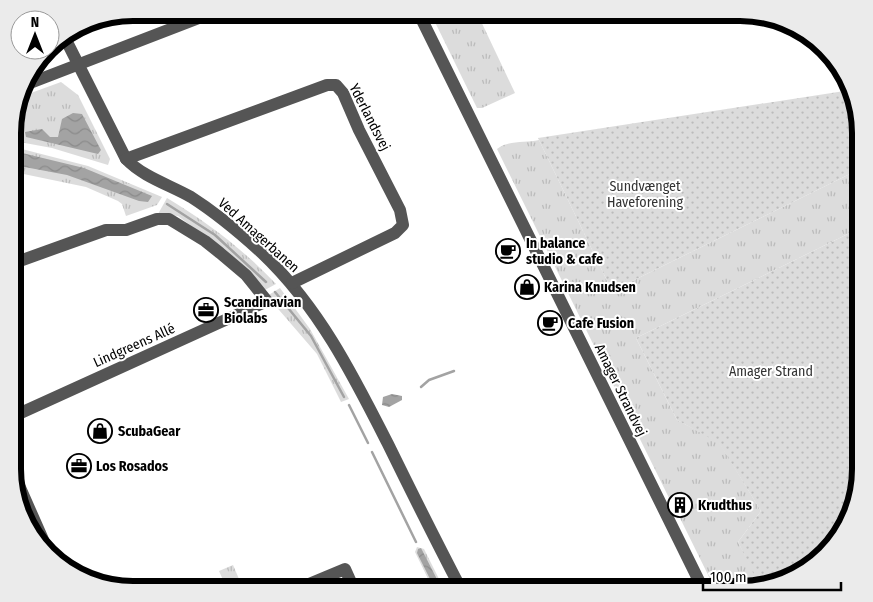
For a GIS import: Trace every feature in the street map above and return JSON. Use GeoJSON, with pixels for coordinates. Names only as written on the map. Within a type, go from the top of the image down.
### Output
{"type":"FeatureCollection","features":[{"type":"Feature","properties":{"kind":"street"},"geometry":{"type":"LineString","coordinates":[[34,82],[191,21]]}},
{"type":"Feature","properties":{"kind":"street","name":"Amager Strandvej"},"geometry":{"type":"LineString","coordinates":[[422,21],[699,581]]}},
{"type":"Feature","properties":{"kind":"street","name":"Ved Amagerbanen"},"geometry":{"type":"LineString","coordinates":[[67,43],[90,84],[126,159],[135,168],[185,194],[213,212],[261,253],[292,284],[330,335],[354,376],[457,581]]}},
{"type":"Feature","properties":{"kind":"street","name":"Yderlandsvej"},"geometry":{"type":"LineString","coordinates":[[126,159],[326,85],[336,85],[343,93],[359,130],[400,210],[403,225],[395,233],[330,262],[292,284]]}},
{"type":"Feature","properties":{"kind":"street","name":"Lindgreens Allé"},"geometry":{"type":"LineString","coordinates":[[21,260],[106,230],[126,230],[157,219],[169,219],[206,240],[246,275],[267,301],[21,413]]}},
{"type":"Feature","properties":{"kind":"street"},"geometry":{"type":"LineString","coordinates":[[27,505],[34,520]]}},
{"type":"Feature","properties":{"kind":"street"},"geometry":{"type":"LineString","coordinates":[[316,581],[345,569],[350,581]]}},
{"type":"Feature","properties":{"kind":"green space"},"geometry":{"type":"Polygon","coordinates":[[[434,21],[481,21],[515,93],[482,108],[477,108],[434,21]]]}},
{"type":"Feature","properties":{"kind":"green space"},"geometry":{"type":"Polygon","coordinates":[[[61,82],[78,95],[110,159],[108,165],[52,148],[21,142],[23,111],[28,94],[61,82]]]}},
{"type":"Feature","properties":{"kind":"green space","name":"Sundvænget Haveforening"},"geometry":{"type":"Polygon","coordinates":[[[843,91],[850,111],[852,126],[852,173],[612,291],[538,138],[843,91]]]}},
{"type":"Feature","properties":{"kind":"green space"},"geometry":{"type":"Polygon","coordinates":[[[539,140],[612,291],[852,173],[852,232],[636,338],[677,420],[719,442],[761,511],[738,542],[758,580],[711,581],[679,516],[690,510],[682,494],[670,500],[497,149],[511,143],[539,140]]]}},
{"type":"Feature","properties":{"kind":"green space"},"geometry":{"type":"Polygon","coordinates":[[[21,149],[88,166],[162,197],[157,205],[126,216],[122,204],[118,201],[86,187],[21,173],[21,149]]]}},
{"type":"Feature","properties":{"kind":"green space"},"geometry":{"type":"Polygon","coordinates":[[[167,198],[224,237],[276,284],[263,291],[222,249],[178,216],[158,214],[167,198]]]}},
{"type":"Feature","properties":{"kind":"green space","name":"Amager Strand"},"geometry":{"type":"Polygon","coordinates":[[[852,232],[852,476],[850,491],[837,525],[829,537],[808,558],[776,575],[756,580],[738,542],[761,511],[719,443],[677,420],[636,338],[852,232]]]}},
{"type":"Feature","properties":{"kind":"green space"},"geometry":{"type":"Polygon","coordinates":[[[280,288],[310,329],[349,399],[341,402],[317,354],[267,296],[280,288]]]}},
{"type":"Feature","properties":{"kind":"green space"},"geometry":{"type":"Polygon","coordinates":[[[417,547],[424,549],[440,581],[429,581],[415,552],[417,547]]]}},
{"type":"Feature","properties":{"kind":"green space"},"geometry":{"type":"Polygon","coordinates":[[[233,565],[240,581],[223,581],[219,571],[233,565]]]}},
{"type":"Feature","properties":{"kind":"water"},"geometry":{"type":"Polygon","coordinates":[[[73,113],[82,114],[101,150],[98,154],[26,137],[25,132],[42,129],[50,137],[58,137],[62,119],[73,113]]]}},
{"type":"Feature","properties":{"kind":"water"},"geometry":{"type":"Polygon","coordinates":[[[21,153],[84,168],[152,196],[148,202],[139,201],[67,175],[21,166],[21,153]]]}},
{"type":"Feature","properties":{"kind":"water"},"geometry":{"type":"Polygon","coordinates":[[[392,394],[402,396],[402,400],[389,407],[382,405],[383,397],[392,394]]]}},
{"type":"Feature","properties":{"kind":"water"},"geometry":{"type":"Polygon","coordinates":[[[421,548],[438,581],[431,581],[417,553],[418,549],[421,548]]]}},
{"type":"Feature","properties":{"kind":"waterway"},"geometry":{"type":"LineString","coordinates":[[167,204],[215,235],[266,282]]}},
{"type":"Feature","properties":{"kind":"waterway"},"geometry":{"type":"LineString","coordinates":[[275,292],[311,336],[344,397]]}},
{"type":"Feature","properties":{"kind":"waterway"},"geometry":{"type":"LineString","coordinates":[[421,387],[429,380],[454,371]]}},
{"type":"Feature","properties":{"kind":"waterway"},"geometry":{"type":"LineString","coordinates":[[349,405],[368,443]]}},
{"type":"Feature","properties":{"kind":"waterway"},"geometry":{"type":"LineString","coordinates":[[372,452],[416,542]]}},
{"type":"Feature","properties":{"kind":"place","name":"In balance studio & cafe"},"geometry":{"type":"Point","coordinates":[508,251]}},
{"type":"Feature","properties":{"kind":"place","name":"Karina Knudsen"},"geometry":{"type":"Point","coordinates":[527,287]}},
{"type":"Feature","properties":{"kind":"place","name":"Scandinavian Biolabs"},"geometry":{"type":"Point","coordinates":[206,310]}},
{"type":"Feature","properties":{"kind":"place","name":"Cafe Fusion"},"geometry":{"type":"Point","coordinates":[550,323]}},
{"type":"Feature","properties":{"kind":"place","name":"ScubaGear"},"geometry":{"type":"Point","coordinates":[100,431]}},
{"type":"Feature","properties":{"kind":"place","name":"Los Rosados"},"geometry":{"type":"Point","coordinates":[79,466]}},
{"type":"Feature","properties":{"kind":"place","name":"Krudthus"},"geometry":{"type":"Point","coordinates":[680,505]}}]}
